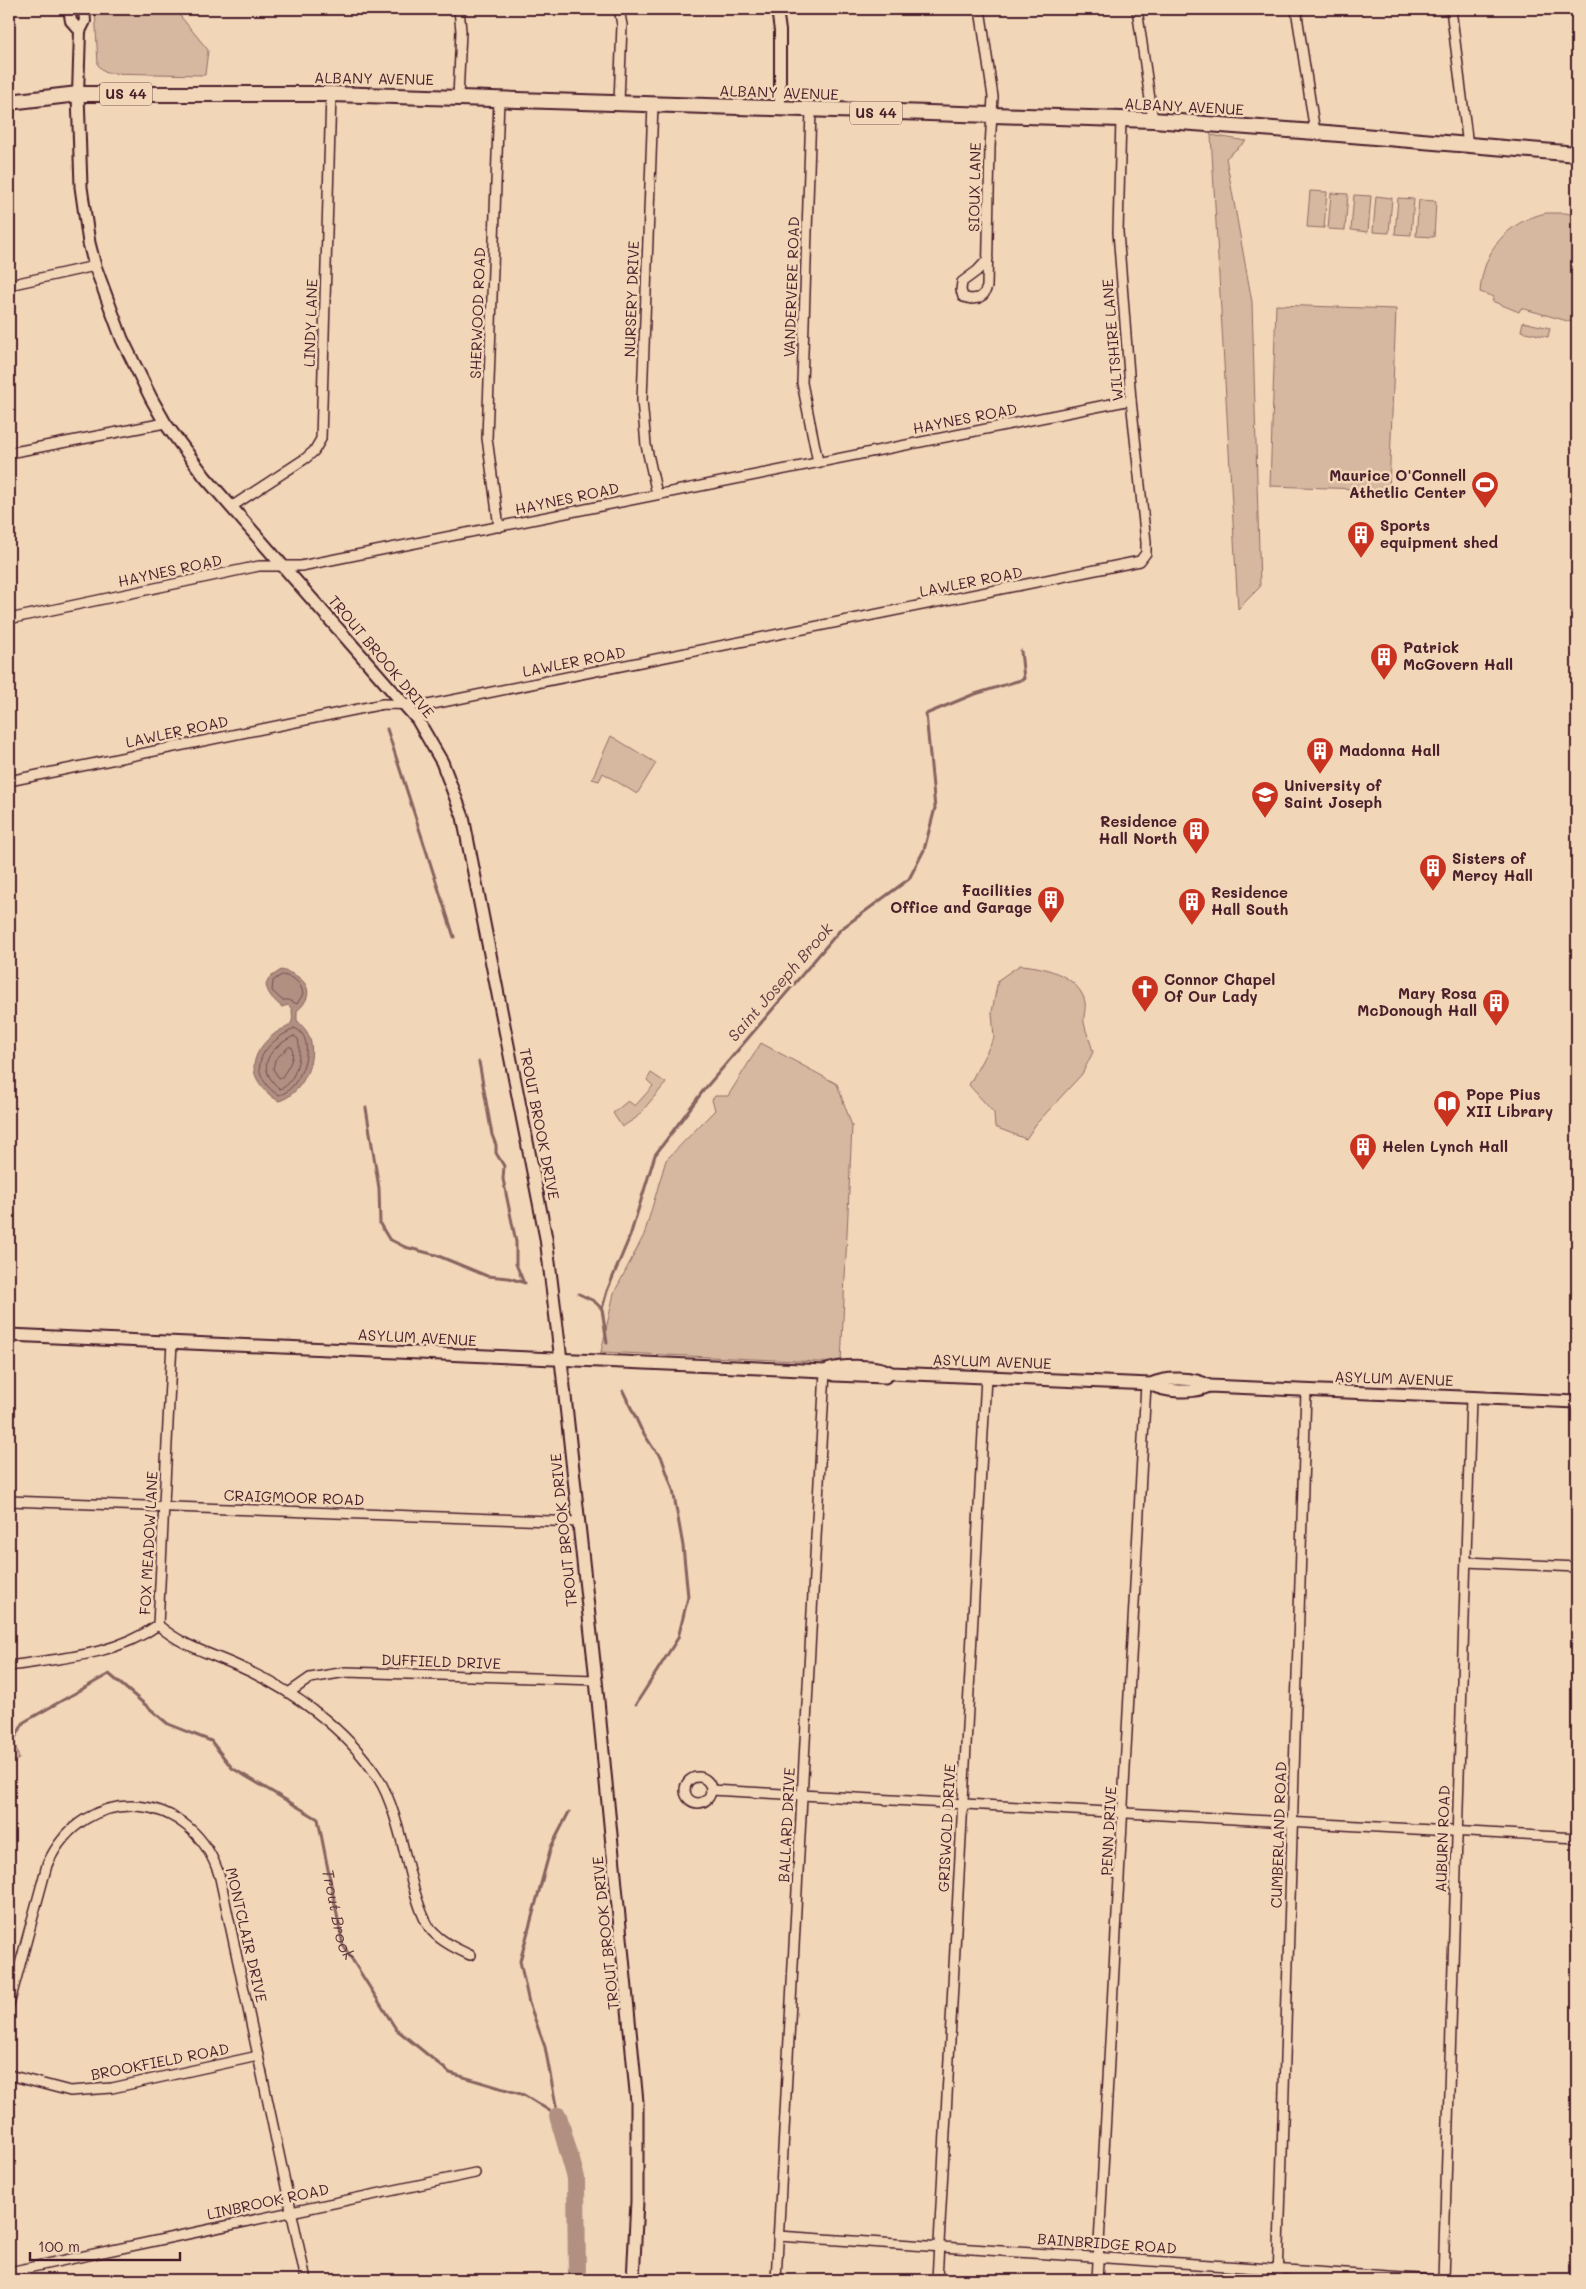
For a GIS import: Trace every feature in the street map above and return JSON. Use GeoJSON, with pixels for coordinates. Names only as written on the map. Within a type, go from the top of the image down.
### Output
{"type":"FeatureCollection","features":[{"type":"Feature","properties":{"kind":"highway","name":"ALBANY AVENUE"},"geometry":{"type":"LineString","coordinates":[[9,102],[78,94],[331,94],[619,102],[811,111],[1153,120],[1577,154]]}},
{"type":"Feature","properties":{"kind":"main road","name":"TROUT BROOK DRIVE"},"geometry":{"type":"LineString","coordinates":[[78,94],[81,187],[89,243],[95,266],[122,339],[138,373],[165,423],[204,477],[417,719],[442,762],[463,817],[546,1238],[561,1360],[596,1680],[637,2102],[638,2201],[633,2280]]}},
{"type":"Feature","properties":{"kind":"main road","name":"ASYLUM AVENUE"},"geometry":{"type":"LineString","coordinates":[[9,1335],[825,1371],[835,1366],[884,1368],[891,1373],[1148,1384],[1159,1380],[1201,1381],[1209,1386],[1577,1402]]}},
{"type":"Feature","properties":{"kind":"street"},"geometry":{"type":"LineString","coordinates":[[69,9],[71,21],[80,31]]}},
{"type":"Feature","properties":{"kind":"street"},"geometry":{"type":"LineString","coordinates":[[78,94],[80,31],[85,21],[84,9]]}},
{"type":"Feature","properties":{"kind":"street"},"geometry":{"type":"LineString","coordinates":[[458,98],[461,32],[459,9]]}},
{"type":"Feature","properties":{"kind":"street"},"geometry":{"type":"LineString","coordinates":[[619,9],[622,25],[619,102]]}},
{"type":"Feature","properties":{"kind":"street"},"geometry":{"type":"LineString","coordinates":[[777,9],[780,31],[780,109]]}},
{"type":"Feature","properties":{"kind":"street","name":"SIOUX LANE"},"geometry":{"type":"LineString","coordinates":[[980,9],[993,89],[988,259]]}},
{"type":"Feature","properties":{"kind":"street"},"geometry":{"type":"LineString","coordinates":[[1137,9],[1153,120]]}},
{"type":"Feature","properties":{"kind":"street"},"geometry":{"type":"LineString","coordinates":[[1296,9],[1315,132]]}},
{"type":"Feature","properties":{"kind":"street"},"geometry":{"type":"LineString","coordinates":[[1450,9],[1468,146]]}},
{"type":"Feature","properties":{"kind":"street","name":"LINDY LANE"},"geometry":{"type":"LineString","coordinates":[[231,507],[306,458],[314,451],[321,439],[331,94]]}},
{"type":"Feature","properties":{"kind":"street","name":"SHERWOOD ROAD"},"geometry":{"type":"LineString","coordinates":[[499,99],[487,438],[499,528]]}},
{"type":"Feature","properties":{"kind":"street","name":"NURSERY DRIVE"},"geometry":{"type":"LineString","coordinates":[[653,104],[642,400],[646,445],[657,494]]}},
{"type":"Feature","properties":{"kind":"street","name":"VANDERVERE ROAD"},"geometry":{"type":"LineString","coordinates":[[811,111],[802,383],[818,462]]}},
{"type":"Feature","properties":{"kind":"street","name":"WILTSHIRE LANE"},"geometry":{"type":"LineString","coordinates":[[1121,119],[1118,232],[1131,400],[1146,542],[1144,558]]}},
{"type":"Feature","properties":{"kind":"street"},"geometry":{"type":"LineString","coordinates":[[9,285],[95,266]]}},
{"type":"Feature","properties":{"kind":"street","name":"HAYNES ROAD"},"geometry":{"type":"LineString","coordinates":[[9,619],[259,566],[301,566],[499,528],[657,494],[1131,400]]}},
{"type":"Feature","properties":{"kind":"street"},"geometry":{"type":"LineString","coordinates":[[9,453],[165,423]]}},
{"type":"Feature","properties":{"kind":"street","name":"LAWLER ROAD"},"geometry":{"type":"LineString","coordinates":[[9,781],[384,704],[428,705],[1134,564],[1144,558]]}},
{"type":"Feature","properties":{"kind":"street","name":"FOX MEADOW LANE"},"geometry":{"type":"LineString","coordinates":[[172,1342],[158,1625],[184,1644],[238,1666],[290,1692],[340,1735],[378,1777],[388,1799],[417,1899],[427,1923],[432,1931],[445,1941],[470,1955]]}},
{"type":"Feature","properties":{"kind":"street","name":"BALLARD DRIVE"},"geometry":{"type":"LineString","coordinates":[[776,2280],[825,1371]]}},
{"type":"Feature","properties":{"kind":"street","name":"GRISWOLD DRIVE"},"geometry":{"type":"LineString","coordinates":[[937,2280],[986,1377]]}},
{"type":"Feature","properties":{"kind":"street","name":"PENN DRIVE"},"geometry":{"type":"LineString","coordinates":[[1097,2280],[1148,1384]]}},
{"type":"Feature","properties":{"kind":"street","name":"CUMBERLAND ROAD"},"geometry":{"type":"LineString","coordinates":[[1278,2280],[1306,1391]]}},
{"type":"Feature","properties":{"kind":"street","name":"AUBURN ROAD"},"geometry":{"type":"LineString","coordinates":[[1443,2280],[1471,1398]]}},
{"type":"Feature","properties":{"kind":"street","name":"CRAIGMOOR ROAD"},"geometry":{"type":"LineString","coordinates":[[9,1501],[578,1522]]}},
{"type":"Feature","properties":{"kind":"street"},"geometry":{"type":"LineString","coordinates":[[1466,1562],[1577,1567]]}},
{"type":"Feature","properties":{"kind":"street"},"geometry":{"type":"LineString","coordinates":[[9,1666],[110,1649],[148,1632],[158,1625]]}},
{"type":"Feature","properties":{"kind":"street","name":"DUFFIELD DRIVE"},"geometry":{"type":"LineString","coordinates":[[290,1692],[310,1678],[346,1672],[596,1680]]}},
{"type":"Feature","properties":{"kind":"street"},"geometry":{"type":"LineString","coordinates":[[711,1790],[802,1793],[1577,1838]]}},
{"type":"Feature","properties":{"kind":"street","name":"MONTCLAIR DRIVE"},"geometry":{"type":"LineString","coordinates":[[9,2006],[47,1865],[60,1841],[76,1824],[103,1810],[123,1806],[151,1807],[172,1815],[193,1830],[205,1843],[215,1862],[220,1878],[306,2280]]}},
{"type":"Feature","properties":{"kind":"street","name":"BROOKFIELD ROAD"},"geometry":{"type":"LineString","coordinates":[[9,2075],[70,2091],[90,2091],[112,2088],[258,2056]]}},
{"type":"Feature","properties":{"kind":"street","name":"LINBROOK ROAD"},"geometry":{"type":"LineString","coordinates":[[9,2272],[475,2173]]}},
{"type":"Feature","properties":{"kind":"street","name":"BAINBRIDGE ROAD"},"geometry":{"type":"LineString","coordinates":[[778,2236],[1434,2280]]}},
{"type":"Feature","properties":{"kind":"shaded area"},"geometry":{"type":"Polygon","coordinates":[[[95,9],[179,9],[177,12],[208,50],[205,75],[106,73],[98,65],[95,9]]]}},
{"type":"Feature","properties":{"kind":"shaded area"},"geometry":{"type":"Polygon","coordinates":[[[1211,135],[1246,141],[1226,158],[1252,302],[1260,587],[1238,609],[1211,135]]]}},
{"type":"Feature","properties":{"kind":"shaded area"},"geometry":{"type":"Polygon","coordinates":[[[1310,191],[1327,192],[1324,228],[1307,227],[1310,191]]]}},
{"type":"Feature","properties":{"kind":"shaded area"},"geometry":{"type":"Polygon","coordinates":[[[1331,193],[1348,194],[1345,230],[1328,229],[1331,193]]]}},
{"type":"Feature","properties":{"kind":"shaded area"},"geometry":{"type":"Polygon","coordinates":[[[1354,195],[1371,196],[1368,232],[1351,230],[1354,195]]]}},
{"type":"Feature","properties":{"kind":"shaded area"},"geometry":{"type":"Polygon","coordinates":[[[1376,196],[1392,198],[1389,233],[1373,232],[1376,196]]]}},
{"type":"Feature","properties":{"kind":"shaded area"},"geometry":{"type":"Polygon","coordinates":[[[1398,198],[1414,199],[1411,235],[1395,234],[1398,198]]]}},
{"type":"Feature","properties":{"kind":"shaded area"},"geometry":{"type":"Polygon","coordinates":[[[1419,200],[1436,201],[1434,237],[1416,236],[1419,200]]]}},
{"type":"Feature","properties":{"kind":"shaded area"},"geometry":{"type":"Polygon","coordinates":[[[1546,213],[1566,213],[1577,216],[1577,319],[1571,322],[1521,308],[1519,312],[1492,301],[1494,297],[1480,292],[1486,264],[1499,241],[1519,223],[1546,213]]]}},
{"type":"Feature","properties":{"kind":"shaded area"},"geometry":{"type":"Polygon","coordinates":[[[1276,305],[1396,309],[1389,490],[1270,486],[1276,305]]]}},
{"type":"Feature","properties":{"kind":"shaded area"},"geometry":{"type":"Polygon","coordinates":[[[1523,322],[1550,328],[1548,337],[1521,331],[1523,322]]]}},
{"type":"Feature","properties":{"kind":"shaded area"},"geometry":{"type":"Polygon","coordinates":[[[611,736],[656,763],[637,794],[603,773],[599,781],[592,779],[611,736]]]}},
{"type":"Feature","properties":{"kind":"shaded area"},"geometry":{"type":"Polygon","coordinates":[[[1020,965],[1047,969],[1064,977],[1078,988],[1084,1000],[1084,1023],[1093,1052],[1082,1074],[1036,1124],[1026,1139],[995,1127],[994,1113],[969,1085],[994,1038],[992,1012],[998,980],[1020,965]]]}},
{"type":"Feature","properties":{"kind":"shaded area"},"geometry":{"type":"Polygon","coordinates":[[[761,1043],[837,1084],[852,1126],[841,1363],[601,1352],[614,1293],[644,1235],[666,1160],[715,1110],[712,1100],[715,1096],[728,1096],[761,1043]]]}},
{"type":"Feature","properties":{"kind":"shaded area"},"geometry":{"type":"Polygon","coordinates":[[[651,1073],[666,1083],[636,1118],[622,1127],[613,1113],[628,1101],[635,1106],[653,1086],[647,1080],[651,1073]]]}},
{"type":"Feature","properties":{"kind":"shaded area"},"geometry":{"type":"Polygon","coordinates":[[[9,1727],[11,1727],[19,1759],[9,1764],[9,1727]]]}},
{"type":"Feature","properties":{"kind":"water"},"geometry":{"type":"Polygon","coordinates":[[[281,970],[296,976],[306,985],[307,997],[304,1004],[297,1011],[297,1020],[309,1036],[311,1055],[310,1065],[301,1083],[288,1097],[279,1101],[261,1086],[254,1072],[254,1065],[259,1051],[268,1039],[289,1026],[292,1021],[292,1009],[288,1005],[282,1007],[276,1002],[270,995],[266,985],[269,978],[281,970]]]}},
{"type":"Feature","properties":{"kind":"waterway","name":"Saint Joseph Brook"},"geometry":{"type":"LineString","coordinates":[[607,1343],[602,1309],[607,1291],[630,1236],[655,1155],[703,1091],[841,929],[909,879],[924,850],[935,808],[926,714],[972,695],[1024,679],[1021,651]]}},
{"type":"Feature","properties":{"kind":"waterway"},"geometry":{"type":"LineString","coordinates":[[387,729],[454,937]]}},
{"type":"Feature","properties":{"kind":"waterway"},"geometry":{"type":"LineString","coordinates":[[479,1062],[496,1153],[504,1166],[503,1179],[516,1242],[516,1264],[523,1281]]}},
{"type":"Feature","properties":{"kind":"waterway"},"geometry":{"type":"LineString","coordinates":[[366,1108],[379,1188],[380,1224],[389,1239],[405,1247],[436,1255],[487,1276],[509,1278],[525,1283]]}},
{"type":"Feature","properties":{"kind":"waterway"},"geometry":{"type":"LineString","coordinates":[[579,1294],[594,1301],[602,1309]]}},
{"type":"Feature","properties":{"kind":"waterway"},"geometry":{"type":"LineString","coordinates":[[623,1391],[641,1429],[653,1448],[661,1456],[673,1490],[683,1546],[688,1597],[678,1638],[636,1704]]}},
{"type":"Feature","properties":{"kind":"waterway","name":"Trout Brook"},"geometry":{"type":"LineString","coordinates":[[9,1749],[24,1722],[109,1674],[168,1724],[211,1741],[232,1768],[318,1819],[343,1945],[396,2029],[450,2073],[524,2095],[558,2116]]}},
{"type":"Feature","properties":{"kind":"waterway"},"geometry":{"type":"LineString","coordinates":[[558,2116],[545,2047],[529,2003],[520,1961],[551,1847],[569,1812]]}},
{"type":"Feature","properties":{"kind":"waterway","name":"Trout Brook"},"geometry":{"type":"LineString","coordinates":[[558,2116],[576,2178],[577,2280]]}},
{"type":"Feature","properties":{"kind":"place","name":"Maurice O'Connell Athetlic Center"},"geometry":{"type":"Point","coordinates":[1485,509]}},
{"type":"Feature","properties":{"kind":"place","name":"Sports equipment shed"},"geometry":{"type":"Point","coordinates":[1361,559]}},
{"type":"Feature","properties":{"kind":"place","name":"Patrick McGovern Hall"},"geometry":{"type":"Point","coordinates":[1384,681]}},
{"type":"Feature","properties":{"kind":"place","name":"Madonna Hall"},"geometry":{"type":"Point","coordinates":[1320,775]}},
{"type":"Feature","properties":{"kind":"place","name":"University of Saint Joseph"},"geometry":{"type":"Point","coordinates":[1265,819]}},
{"type":"Feature","properties":{"kind":"place","name":"Residence Hall North"},"geometry":{"type":"Point","coordinates":[1196,855]}},
{"type":"Feature","properties":{"kind":"place","name":"Sisters of Mercy Hall"},"geometry":{"type":"Point","coordinates":[1433,892]}},
{"type":"Feature","properties":{"kind":"place","name":"Facilities Office and Garage"},"geometry":{"type":"Point","coordinates":[1051,924]}},
{"type":"Feature","properties":{"kind":"place","name":"Residence Hall South"},"geometry":{"type":"Point","coordinates":[1192,926]}},
{"type":"Feature","properties":{"kind":"place","name":"Connor Chapel Of Our Lady"},"geometry":{"type":"Point","coordinates":[1145,1013]}},
{"type":"Feature","properties":{"kind":"place","name":"Mary Rosa McDonough Hall"},"geometry":{"type":"Point","coordinates":[1496,1027]}},
{"type":"Feature","properties":{"kind":"place","name":"Pope Pius XII Library"},"geometry":{"type":"Point","coordinates":[1447,1128]}},
{"type":"Feature","properties":{"kind":"place","name":"Helen Lynch Hall"},"geometry":{"type":"Point","coordinates":[1363,1171]}}]}
